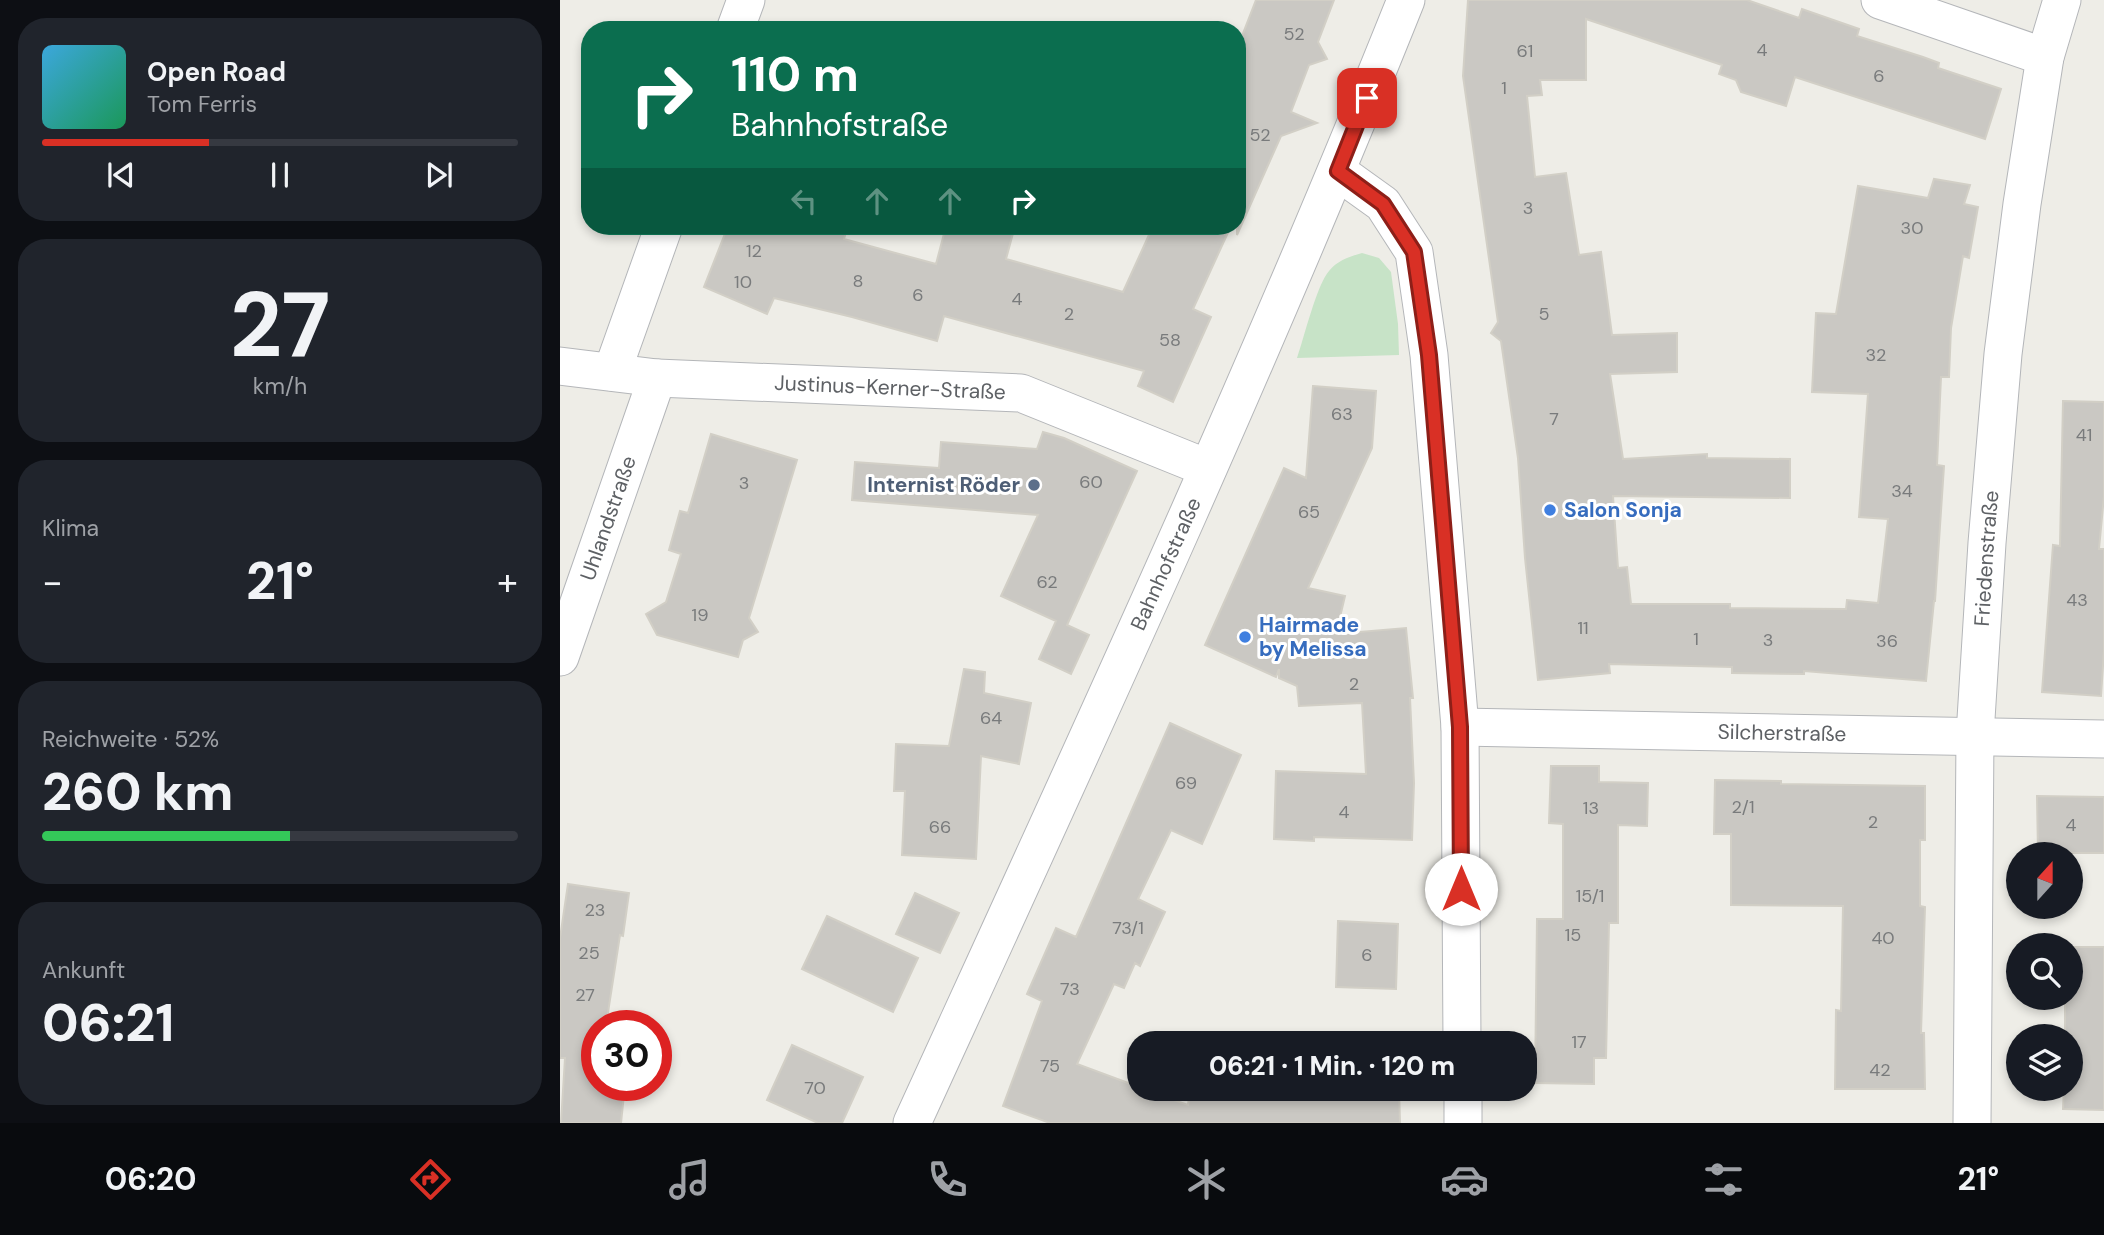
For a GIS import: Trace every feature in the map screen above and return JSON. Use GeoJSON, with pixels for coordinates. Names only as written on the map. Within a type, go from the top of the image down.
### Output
{"type":"FeatureCollection","features":[{"type":"Feature","properties":{"kind":"street"},"geometry":{"type":"LineString","coordinates":[[738,21],[746,0]]}},
{"type":"Feature","properties":{"kind":"street","name":"Bahnhofstraße"},"geometry":{"type":"LineString","coordinates":[[912,1123],[1117,674],[1338,171],[1406,0]]}},
{"type":"Feature","properties":{"kind":"street"},"geometry":{"type":"LineString","coordinates":[[1880,0],[2045,57]]}},
{"type":"Feature","properties":{"kind":"street","name":"Friedenstraße"},"geometry":{"type":"LineString","coordinates":[[1972,1123],[1975,736],[1987,543],[2003,354],[2022,204],[2045,57],[2062,0]]}},
{"type":"Feature","properties":{"kind":"street"},"geometry":{"type":"LineString","coordinates":[[1338,171],[1383,204],[1414,252],[1429,355],[1460,727],[1462,1031]]}},
{"type":"Feature","properties":{"kind":"street"},"geometry":{"type":"LineString","coordinates":[[612,372],[661,235]]}},
{"type":"Feature","properties":{"kind":"street","name":"Justinus-Kerner-Straße"},"geometry":{"type":"LineString","coordinates":[[560,366],[657,378],[1021,393],[1207,468]]}},
{"type":"Feature","properties":{"kind":"street","name":"Uhlandstraße"},"geometry":{"type":"LineString","coordinates":[[560,657],[657,378]]}},
{"type":"Feature","properties":{"kind":"street","name":"Silcherstraße"},"geometry":{"type":"LineString","coordinates":[[1460,727],[2104,739]]}},
{"type":"Feature","properties":{"kind":"street"},"geometry":{"type":"LineString","coordinates":[[1462,1101],[1463,1123]]}},
{"type":"Feature","properties":{"kind":"green space"},"geometry":{"type":"Polygon","coordinates":[[[1362,253],[1379,258],[1391,272],[1399,355],[1297,358],[1324,278],[1332,267],[1362,253]]]}},
{"type":"Feature","properties":{"kind":"building"},"geometry":{"type":"Polygon","coordinates":[[[1256,0],[1334,0],[1318,42],[1327,59],[1309,65],[1291,112],[1317,123],[1281,136],[1246,215],[1246,26],[1256,0]]]}},
{"type":"Feature","properties":{"kind":"building"},"geometry":{"type":"Polygon","coordinates":[[[1468,0],[1747,0],[1799,18],[1802,9],[1859,29],[1857,36],[1923,57],[1939,63],[1938,68],[2001,89],[1985,139],[1795,77],[1786,106],[1741,92],[1736,80],[1719,74],[1722,65],[1586,19],[1586,80],[1540,80],[1542,95],[1527,96],[1535,177],[1566,173],[1579,255],[1601,252],[1612,335],[1677,333],[1677,372],[1610,374],[1623,459],[1707,454],[1707,458],[1790,459],[1790,498],[1613,496],[1618,568],[1627,567],[1631,604],[1730,604],[1730,608],[1846,609],[1847,600],[1878,603],[1888,519],[1859,517],[1868,394],[1812,392],[1816,313],[1836,314],[1858,186],[1928,198],[1934,179],[1970,185],[1964,204],[1978,207],[1969,258],[1963,256],[1951,328],[1949,377],[1941,377],[1937,465],[1944,466],[1935,601],[1926,681],[1804,671],[1804,674],[1732,673],[1732,667],[1609,664],[1610,673],[1538,680],[1518,458],[1501,341],[1491,333],[1498,322],[1463,76],[1468,0]]]}},
{"type":"Feature","properties":{"kind":"building"},"geometry":{"type":"Polygon","coordinates":[[[724,235],[845,235],[844,239],[936,264],[944,235],[1013,235],[1006,259],[1123,292],[1149,235],[1227,235],[1193,309],[1211,317],[1173,402],[1138,386],[1144,371],[944,316],[937,341],[774,298],[767,314],[704,287],[724,235]]]}},
{"type":"Feature","properties":{"kind":"building"},"geometry":{"type":"Polygon","coordinates":[[[1313,386],[1376,391],[1372,448],[1308,588],[1345,596],[1336,634],[1406,628],[1413,698],[1410,698],[1414,783],[1412,840],[1314,837],[1314,841],[1274,839],[1276,771],[1366,774],[1362,703],[1299,706],[1297,686],[1279,678],[1279,669],[1276,677],[1205,645],[1284,468],[1306,478],[1313,386]]]}},
{"type":"Feature","properties":{"kind":"building"},"geometry":{"type":"Polygon","coordinates":[[[2063,401],[2104,402],[2104,496],[2099,549],[2104,549],[2101,696],[2042,692],[2053,545],[2060,546],[2063,401]]]}},
{"type":"Feature","properties":{"kind":"building"},"geometry":{"type":"Polygon","coordinates":[[[1043,432],[1064,438],[1137,471],[1067,625],[1089,635],[1071,674],[1039,659],[1056,621],[1001,596],[1038,515],[852,500],[855,462],[939,468],[941,442],[1037,449],[1043,432]]]}},
{"type":"Feature","properties":{"kind":"building"},"geometry":{"type":"Polygon","coordinates":[[[711,434],[797,460],[749,618],[758,632],[743,640],[738,657],[657,635],[646,614],[666,602],[681,554],[669,550],[680,511],[688,513],[711,434]]]}},
{"type":"Feature","properties":{"kind":"building"},"geometry":{"type":"Polygon","coordinates":[[[964,669],[985,672],[984,693],[1031,703],[1019,764],[981,756],[976,859],[902,855],[905,791],[894,791],[896,744],[949,746],[964,669]]]}},
{"type":"Feature","properties":{"kind":"building"},"geometry":{"type":"Polygon","coordinates":[[[1170,723],[1241,755],[1202,844],[1171,830],[1138,899],[1165,912],[1140,966],[1135,963],[1124,988],[1114,984],[1077,1064],[1127,1083],[1127,1101],[1176,1101],[1188,1105],[1188,1101],[1399,1101],[1400,1123],[1050,1123],[1003,1106],[1042,1001],[1027,994],[1056,928],[1076,937],[1170,723]]]}},
{"type":"Feature","properties":{"kind":"building"},"geometry":{"type":"Polygon","coordinates":[[[1551,766],[1599,766],[1599,782],[1648,783],[1647,826],[1618,825],[1618,923],[1609,923],[1606,1058],[1594,1058],[1594,1084],[1537,1083],[1537,919],[1563,919],[1563,824],[1549,823],[1551,766]]]}},
{"type":"Feature","properties":{"kind":"building"},"geometry":{"type":"Polygon","coordinates":[[[1715,780],[1781,781],[1781,784],[1925,786],[1925,840],[1920,840],[1920,906],[1925,907],[1921,1033],[1924,1033],[1925,1089],[1835,1089],[1836,1010],[1841,1011],[1843,906],[1731,905],[1731,834],[1714,834],[1715,780]]]}},
{"type":"Feature","properties":{"kind":"building"},"geometry":{"type":"Polygon","coordinates":[[[2037,796],[2104,797],[2104,853],[2083,853],[2083,842],[2038,842],[2037,796]]]}},
{"type":"Feature","properties":{"kind":"building"},"geometry":{"type":"Polygon","coordinates":[[[568,884],[629,893],[608,1010],[581,1010],[581,1101],[623,1101],[621,1123],[561,1123],[565,1058],[560,1058],[560,938],[568,884]]]}},
{"type":"Feature","properties":{"kind":"building"},"geometry":{"type":"Polygon","coordinates":[[[915,893],[959,913],[940,953],[896,934],[915,893]]]}},
{"type":"Feature","properties":{"kind":"building"},"geometry":{"type":"Polygon","coordinates":[[[827,916],[918,958],[893,1012],[802,969],[827,916]]]}},
{"type":"Feature","properties":{"kind":"building"},"geometry":{"type":"Polygon","coordinates":[[[1338,921],[1398,924],[1396,989],[1336,987],[1338,921]]]}},
{"type":"Feature","properties":{"kind":"building"},"geometry":{"type":"Polygon","coordinates":[[[2083,947],[2104,947],[2104,1110],[2063,1109],[2063,1101],[2083,1101],[2083,1024],[2065,1024],[2065,1010],[2083,1010],[2083,947]]]}},
{"type":"Feature","properties":{"kind":"building"},"geometry":{"type":"Polygon","coordinates":[[[792,1045],[863,1077],[842,1123],[818,1123],[767,1100],[792,1045]]]}},
{"type":"Feature","properties":{"kind":"place","name":"Internist Röder"},"geometry":{"type":"Point","coordinates":[1034,485]}},
{"type":"Feature","properties":{"kind":"place","name":"Salon Sonja"},"geometry":{"type":"Point","coordinates":[1550,510]}},
{"type":"Feature","properties":{"kind":"place","name":"Hairmade by Melissa"},"geometry":{"type":"Point","coordinates":[1245,637]}},
{"type":"Feature","properties":{"kind":"route"},"geometry":{"type":"LineString","coordinates":[[1367,98],[1338,171],[1383,204],[1414,252],[1429,355],[1460,727],[1461,889]]}}]}
